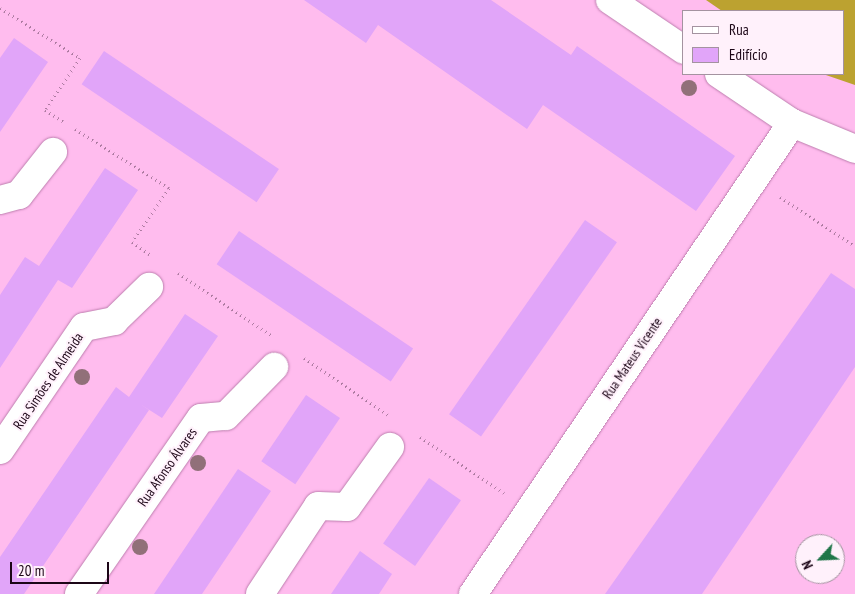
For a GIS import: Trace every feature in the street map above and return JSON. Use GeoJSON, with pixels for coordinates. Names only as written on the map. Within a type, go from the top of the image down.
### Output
{"type":"FeatureCollection","features":[{"type":"Feature","properties":{"kind":"street"},"geometry":{"type":"LineString","coordinates":[[610,0],[682,49]]}},
{"type":"Feature","properties":{"kind":"street"},"geometry":{"type":"LineString","coordinates":[[720,75],[792,123],[855,149]]}},
{"type":"Feature","properties":{"kind":"street","name":"Rua Mateus Vicente"},"geometry":{"type":"LineString","coordinates":[[473,594],[792,123]]}},
{"type":"Feature","properties":{"kind":"street"},"geometry":{"type":"LineString","coordinates":[[0,200],[19,195],[53,152]]}},
{"type":"Feature","properties":{"kind":"street","name":"Rua Simões de Almeida"},"geometry":{"type":"LineString","coordinates":[[0,450],[84,327],[114,322],[149,287]]}},
{"type":"Feature","properties":{"kind":"street","name":"Rua Afonso Álvares"},"geometry":{"type":"LineString","coordinates":[[79,594],[201,418],[226,416],[276,354]]}},
{"type":"Feature","properties":{"kind":"street"},"geometry":{"type":"LineString","coordinates":[[260,594],[318,506],[347,507],[393,434]]}},
{"type":"Feature","properties":{"kind":"path"},"geometry":{"type":"LineString","coordinates":[[0,8],[80,58],[44,110],[169,188],[132,242],[154,257]]}},
{"type":"Feature","properties":{"kind":"path"},"geometry":{"type":"LineString","coordinates":[[782,199],[855,246]]}},
{"type":"Feature","properties":{"kind":"path"},"geometry":{"type":"LineString","coordinates":[[175,272],[276,354]]}},
{"type":"Feature","properties":{"kind":"path"},"geometry":{"type":"LineString","coordinates":[[302,357],[393,434]]}},
{"type":"Feature","properties":{"kind":"path"},"geometry":{"type":"LineString","coordinates":[[419,436],[530,510]]}},
{"type":"Feature","properties":{"kind":"shaded area"},"geometry":{"type":"Polygon","coordinates":[[[706,0],[855,0],[855,85],[826,75],[845,75],[845,10],[721,10],[706,0]]]}},
{"type":"Feature","properties":{"kind":"building"},"geometry":{"type":"Polygon","coordinates":[[[304,0],[491,0],[571,55],[577,46],[735,156],[696,211],[543,105],[527,129],[378,25],[366,43],[304,0]]]}},
{"type":"Feature","properties":{"kind":"building"},"geometry":{"type":"Polygon","coordinates":[[[14,38],[48,62],[0,132],[0,58],[14,38]]]}},
{"type":"Feature","properties":{"kind":"building"},"geometry":{"type":"Polygon","coordinates":[[[104,51],[279,169],[257,202],[82,84],[104,51]]]}},
{"type":"Feature","properties":{"kind":"building"},"geometry":{"type":"Polygon","coordinates":[[[105,168],[138,190],[72,288],[58,280],[0,368],[0,295],[25,257],[39,266],[105,168]]]}},
{"type":"Feature","properties":{"kind":"building"},"geometry":{"type":"Polygon","coordinates":[[[585,220],[617,242],[481,437],[449,414],[585,220]]]}},
{"type":"Feature","properties":{"kind":"building"},"geometry":{"type":"Polygon","coordinates":[[[239,231],[413,348],[391,382],[217,264],[239,231]]]}},
{"type":"Feature","properties":{"kind":"building"},"geometry":{"type":"Polygon","coordinates":[[[831,273],[855,289],[855,367],[702,594],[605,594],[831,273]]]}},
{"type":"Feature","properties":{"kind":"building"},"geometry":{"type":"Polygon","coordinates":[[[185,314],[218,336],[162,418],[140,404],[149,410],[24,594],[0,594],[0,557],[116,387],[129,397],[185,314]]]}},
{"type":"Feature","properties":{"kind":"building"},"geometry":{"type":"Polygon","coordinates":[[[306,395],[340,418],[295,484],[261,461],[306,395]]]}},
{"type":"Feature","properties":{"kind":"building"},"geometry":{"type":"Polygon","coordinates":[[[238,469],[271,491],[202,594],[154,594],[238,469]]]}},
{"type":"Feature","properties":{"kind":"building"},"geometry":{"type":"Polygon","coordinates":[[[429,478],[461,500],[415,566],[383,544],[429,478]]]}},
{"type":"Feature","properties":{"kind":"building"},"geometry":{"type":"Polygon","coordinates":[[[360,551],[392,574],[379,594],[331,594],[360,551]]]}}]}
